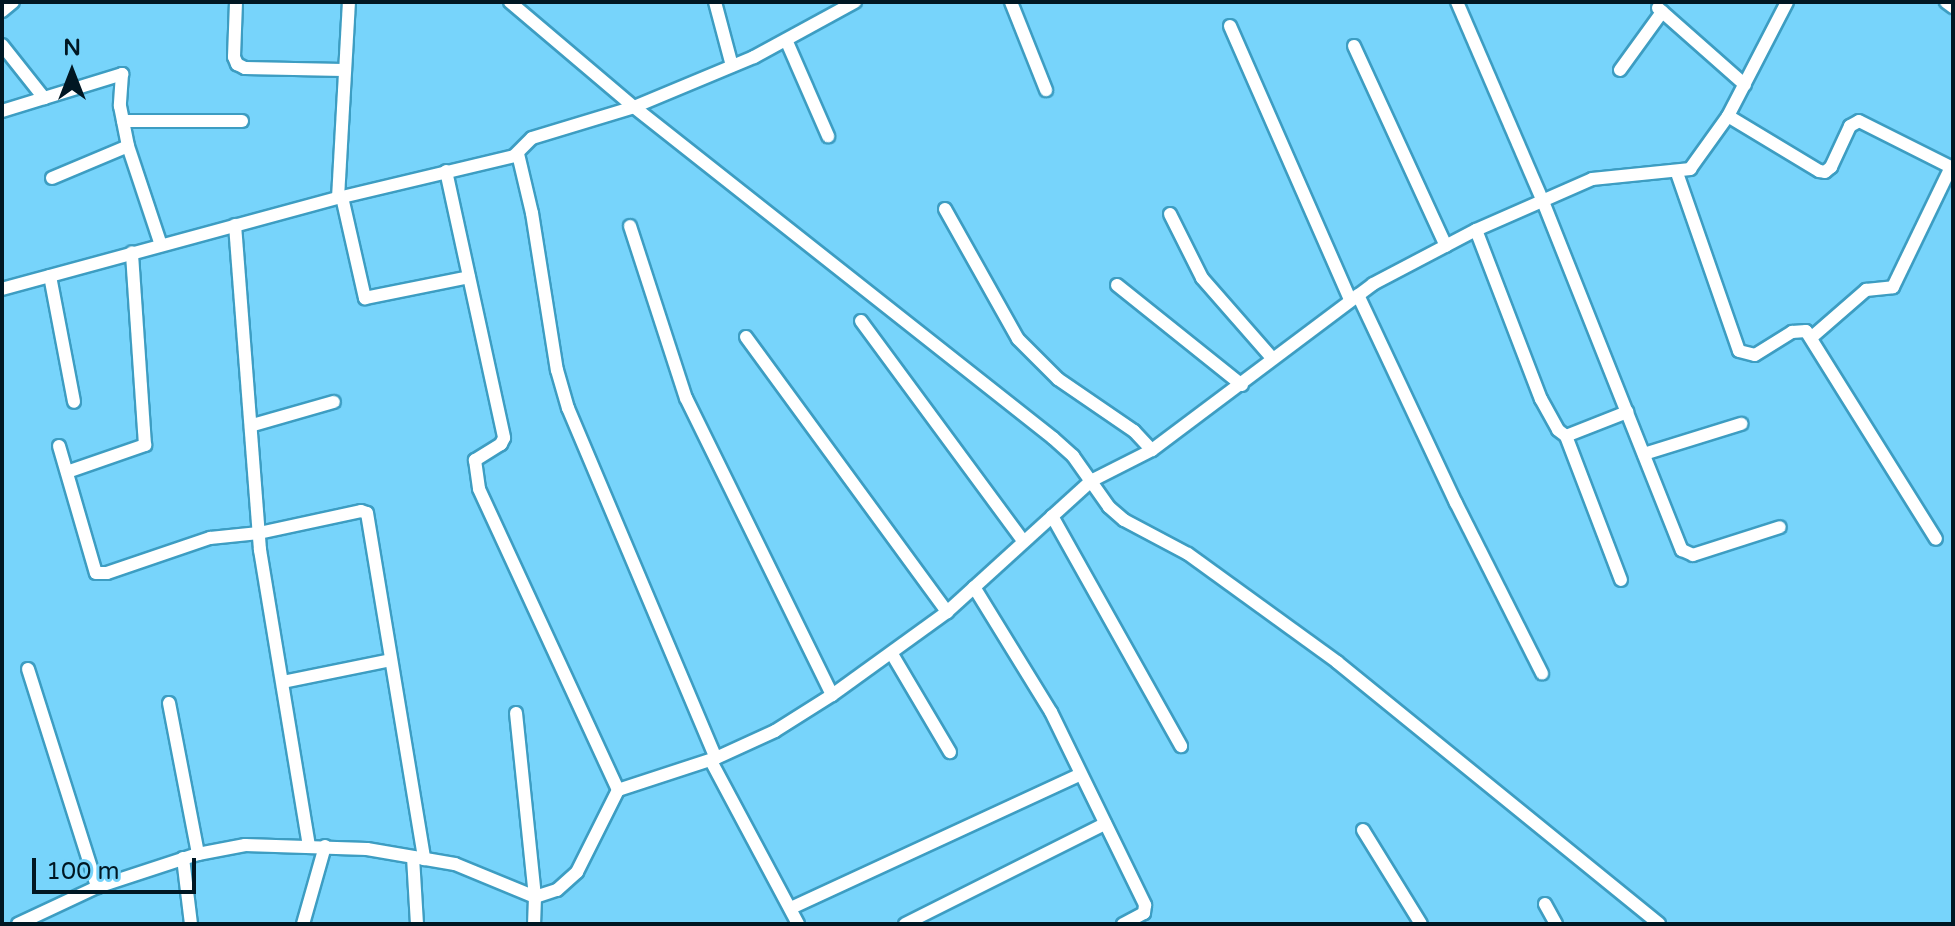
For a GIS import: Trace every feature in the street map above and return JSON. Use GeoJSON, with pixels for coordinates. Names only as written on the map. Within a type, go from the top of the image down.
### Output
{"type":"FeatureCollection","features":[{"type":"Feature","properties":{"kind":"street"},"geometry":{"type":"LineString","coordinates":[[2,11],[13,2]]}},
{"type":"Feature","properties":{"kind":"street"},"geometry":{"type":"LineString","coordinates":[[236,2],[234,57],[237,64],[245,68],[343,70]]}},
{"type":"Feature","properties":{"kind":"street"},"geometry":{"type":"LineString","coordinates":[[349,2],[343,70],[340,197],[365,298],[469,277]]}},
{"type":"Feature","properties":{"kind":"street"},"geometry":{"type":"LineString","coordinates":[[510,2],[634,107],[1053,438],[1091,481],[1100,496],[1124,520],[1188,554],[1337,662],[1659,924]]}},
{"type":"Feature","properties":{"kind":"street"},"geometry":{"type":"LineString","coordinates":[[715,2],[732,66]]}},
{"type":"Feature","properties":{"kind":"street"},"geometry":{"type":"LineString","coordinates":[[2,289],[340,197],[518,154],[532,138],[634,107],[732,66],[787,42],[855,2]]}},
{"type":"Feature","properties":{"kind":"street"},"geometry":{"type":"LineString","coordinates":[[1011,2],[1046,90]]}},
{"type":"Feature","properties":{"kind":"street"},"geometry":{"type":"LineString","coordinates":[[1457,2],[1542,199],[1686,554],[1693,555],[1780,527]]}},
{"type":"Feature","properties":{"kind":"street"},"geometry":{"type":"LineString","coordinates":[[18,924],[97,887],[183,858],[245,845],[325,846],[419,858],[478,872],[535,897],[557,890],[577,872],[618,790],[713,760],[775,731],[832,695],[947,612],[1091,481],[1152,450],[1354,298],[1476,230],[1542,199],[1603,176],[1677,173],[1696,164],[1728,116],[1787,2]]}},
{"type":"Feature","properties":{"kind":"street"},"geometry":{"type":"LineString","coordinates":[[1946,2],[1953,7]]}},
{"type":"Feature","properties":{"kind":"street"},"geometry":{"type":"LineString","coordinates":[[1620,70],[1660,10],[1745,85]]}},
{"type":"Feature","properties":{"kind":"street"},"geometry":{"type":"LineString","coordinates":[[1230,26],[1354,298],[1542,673]]}},
{"type":"Feature","properties":{"kind":"street"},"geometry":{"type":"LineString","coordinates":[[787,42],[828,136]]}},
{"type":"Feature","properties":{"kind":"street"},"geometry":{"type":"LineString","coordinates":[[2,45],[44,98]]}},
{"type":"Feature","properties":{"kind":"street"},"geometry":{"type":"LineString","coordinates":[[1354,46],[1446,246]]}},
{"type":"Feature","properties":{"kind":"street"},"geometry":{"type":"LineString","coordinates":[[2,111],[122,74],[123,121],[128,146],[161,245]]}},
{"type":"Feature","properties":{"kind":"street"},"geometry":{"type":"LineString","coordinates":[[1728,116],[1819,171],[1825,172],[1831,167],[1850,126],[1859,121],[1952,167],[1893,287],[1866,290],[1812,337]]}},
{"type":"Feature","properties":{"kind":"street"},"geometry":{"type":"LineString","coordinates":[[123,121],[242,121]]}},
{"type":"Feature","properties":{"kind":"street"},"geometry":{"type":"LineString","coordinates":[[52,178],[128,146]]}},
{"type":"Feature","properties":{"kind":"street"},"geometry":{"type":"LineString","coordinates":[[518,154],[532,213],[557,370],[568,408],[713,760],[798,924]]}},
{"type":"Feature","properties":{"kind":"street"},"geometry":{"type":"LineString","coordinates":[[446,171],[504,438],[501,444],[475,460],[479,489],[618,790]]}},
{"type":"Feature","properties":{"kind":"street"},"geometry":{"type":"LineString","coordinates":[[1677,173],[1739,351],[1755,355],[1801,330],[1812,337],[1877,449],[1936,539]]}},
{"type":"Feature","properties":{"kind":"street"},"geometry":{"type":"LineString","coordinates":[[945,209],[1018,339],[1058,379],[1134,431],[1152,450]]}},
{"type":"Feature","properties":{"kind":"street"},"geometry":{"type":"LineString","coordinates":[[1170,214],[1202,278],[1272,358]]}},
{"type":"Feature","properties":{"kind":"street"},"geometry":{"type":"LineString","coordinates":[[235,225],[253,425],[259,533],[309,845]]}},
{"type":"Feature","properties":{"kind":"street"},"geometry":{"type":"LineString","coordinates":[[630,226],[686,398],[832,695]]}},
{"type":"Feature","properties":{"kind":"street"},"geometry":{"type":"LineString","coordinates":[[1476,230],[1541,399],[1558,430],[1566,436],[1621,580]]}},
{"type":"Feature","properties":{"kind":"street"},"geometry":{"type":"LineString","coordinates":[[67,472],[145,445],[132,252]]}},
{"type":"Feature","properties":{"kind":"street"},"geometry":{"type":"LineString","coordinates":[[50,276],[74,402]]}},
{"type":"Feature","properties":{"kind":"street"},"geometry":{"type":"LineString","coordinates":[[1117,285],[1242,385]]}},
{"type":"Feature","properties":{"kind":"street"},"geometry":{"type":"LineString","coordinates":[[861,321],[1023,541]]}},
{"type":"Feature","properties":{"kind":"street"},"geometry":{"type":"LineString","coordinates":[[746,337],[947,612]]}},
{"type":"Feature","properties":{"kind":"street"},"geometry":{"type":"LineString","coordinates":[[253,425],[334,402]]}},
{"type":"Feature","properties":{"kind":"street"},"geometry":{"type":"LineString","coordinates":[[1566,436],[1627,412]]}},
{"type":"Feature","properties":{"kind":"street"},"geometry":{"type":"LineString","coordinates":[[1644,454],[1741,424]]}},
{"type":"Feature","properties":{"kind":"street"},"geometry":{"type":"LineString","coordinates":[[59,446],[96,573],[107,573],[199,540],[259,533],[361,511],[367,513],[419,858],[417,924]]}},
{"type":"Feature","properties":{"kind":"street"},"geometry":{"type":"LineString","coordinates":[[1052,516],[1181,746]]}},
{"type":"Feature","properties":{"kind":"street"},"geometry":{"type":"LineString","coordinates":[[974,587],[1051,712],[1145,905],[1144,913],[1123,924]]}},
{"type":"Feature","properties":{"kind":"street"},"geometry":{"type":"LineString","coordinates":[[892,654],[950,752]]}},
{"type":"Feature","properties":{"kind":"street"},"geometry":{"type":"LineString","coordinates":[[283,682],[391,660]]}},
{"type":"Feature","properties":{"kind":"street"},"geometry":{"type":"LineString","coordinates":[[28,669],[97,887]]}},
{"type":"Feature","properties":{"kind":"street"},"geometry":{"type":"LineString","coordinates":[[169,703],[198,854]]}},
{"type":"Feature","properties":{"kind":"street"},"geometry":{"type":"LineString","coordinates":[[516,713],[535,897],[534,924]]}},
{"type":"Feature","properties":{"kind":"street"},"geometry":{"type":"LineString","coordinates":[[791,908],[1081,774]]}},
{"type":"Feature","properties":{"kind":"street"},"geometry":{"type":"LineString","coordinates":[[905,924],[1105,824]]}},
{"type":"Feature","properties":{"kind":"street"},"geometry":{"type":"LineString","coordinates":[[1363,830],[1421,924]]}},
{"type":"Feature","properties":{"kind":"street"},"geometry":{"type":"LineString","coordinates":[[303,924],[325,846]]}},
{"type":"Feature","properties":{"kind":"street"},"geometry":{"type":"LineString","coordinates":[[183,858],[191,924]]}},
{"type":"Feature","properties":{"kind":"street"},"geometry":{"type":"LineString","coordinates":[[1545,904],[1556,924]]}}]}
